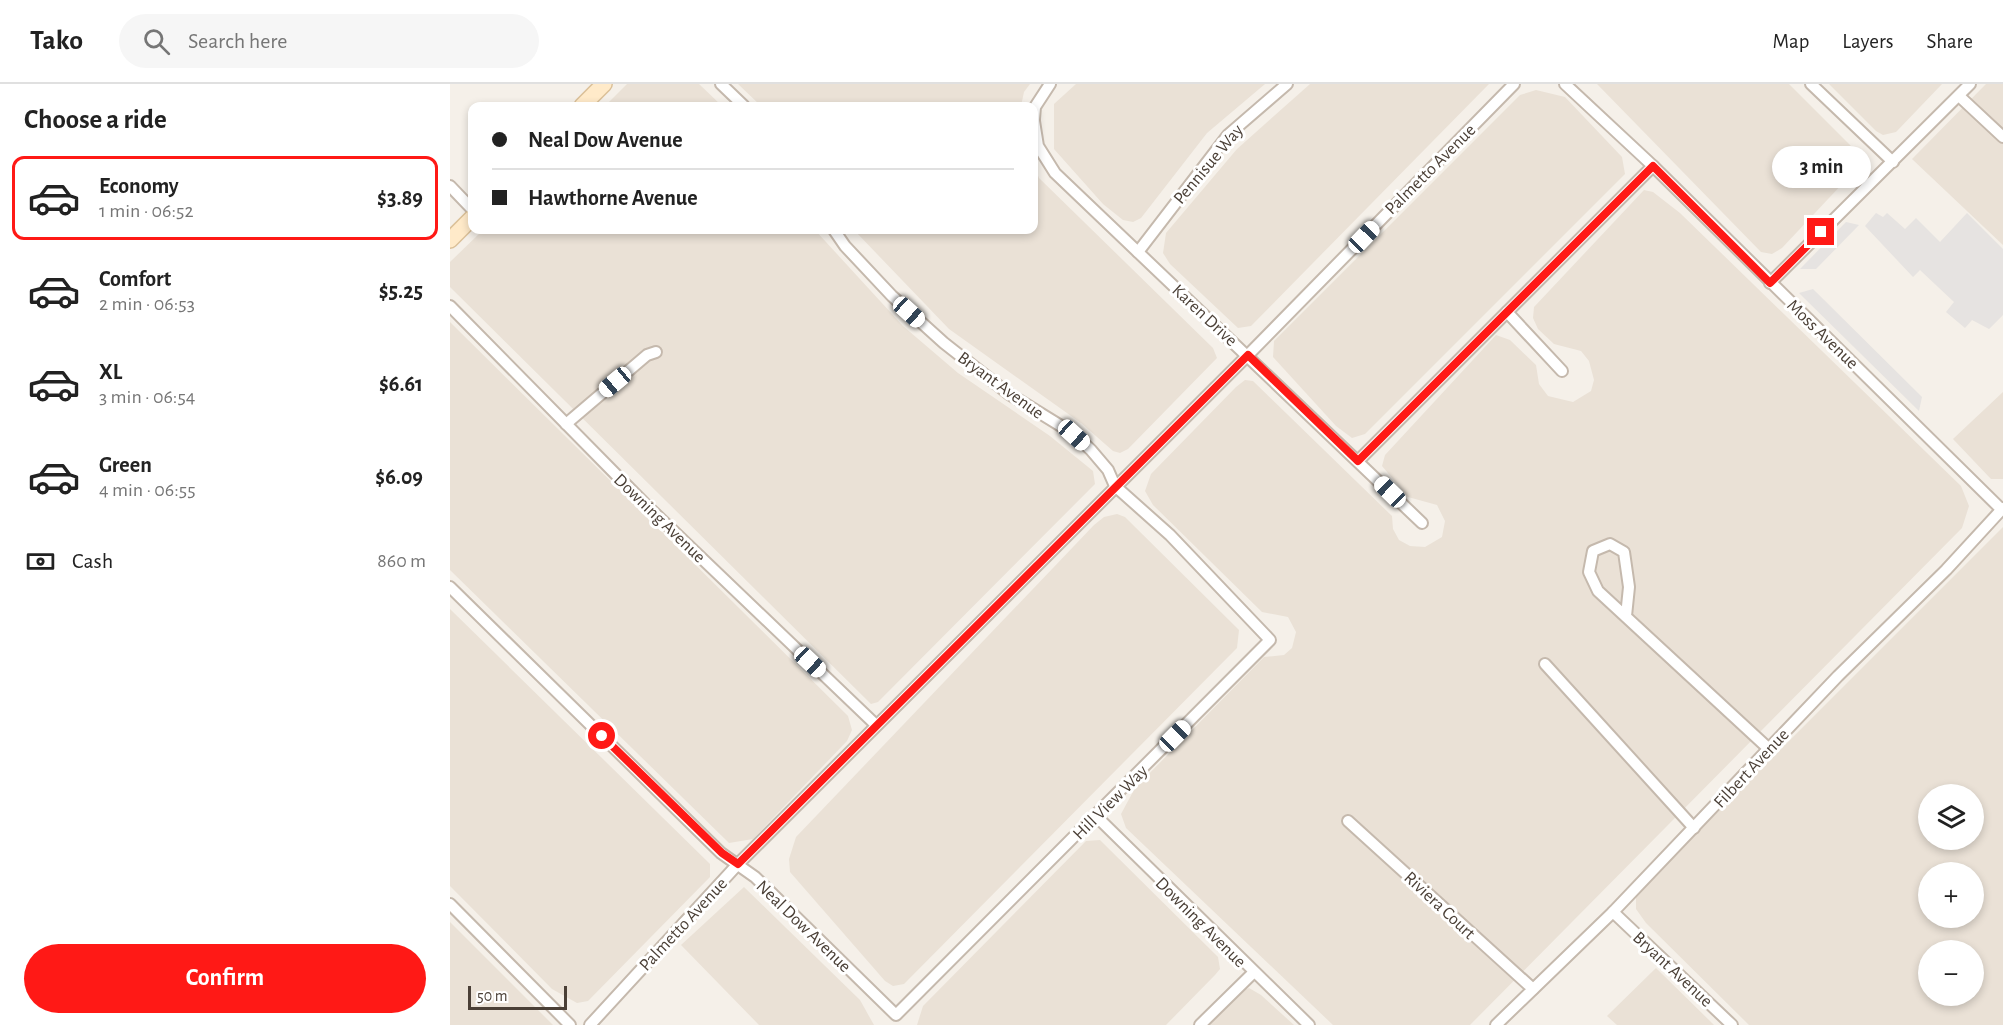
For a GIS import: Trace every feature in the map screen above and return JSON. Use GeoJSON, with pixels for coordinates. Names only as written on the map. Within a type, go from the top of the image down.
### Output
{"type":"FeatureCollection","features":[{"type":"Feature","properties":{"kind":"street"},"geometry":{"type":"LineString","coordinates":[[586,102],[604,84]]}},
{"type":"Feature","properties":{"kind":"street"},"geometry":{"type":"LineString","coordinates":[[722,84],[740,102]]}},
{"type":"Feature","properties":{"kind":"street","name":"Karen Drive"},"geometry":{"type":"LineString","coordinates":[[1038,102],[1050,84]]}},
{"type":"Feature","properties":{"kind":"street","name":"Pennisue Way"},"geometry":{"type":"LineString","coordinates":[[1138,252],[1228,135],[1287,84]]}},
{"type":"Feature","properties":{"kind":"street","name":"Palmetto Avenue"},"geometry":{"type":"LineString","coordinates":[[590,1025],[738,864],[1248,355],[1514,84]]}},
{"type":"Feature","properties":{"kind":"street","name":"Moss Avenue"},"geometry":{"type":"LineString","coordinates":[[1565,84],[1653,166],[2002,508]]}},
{"type":"Feature","properties":{"kind":"street"},"geometry":{"type":"LineString","coordinates":[[1811,84],[1893,162]]}},
{"type":"Feature","properties":{"kind":"street"},"geometry":{"type":"LineString","coordinates":[[1770,283],[1971,84]]}},
{"type":"Feature","properties":{"kind":"street"},"geometry":{"type":"LineString","coordinates":[[1959,96],[2003,137]]}},
{"type":"Feature","properties":{"kind":"street","name":"Karen Drive"},"geometry":{"type":"LineString","coordinates":[[1038,141],[1040,152],[1055,173],[1422,523]]}},
{"type":"Feature","properties":{"kind":"street"},"geometry":{"type":"LineString","coordinates":[[1358,461],[1653,166]]}},
{"type":"Feature","properties":{"kind":"street"},"geometry":{"type":"LineString","coordinates":[[450,186],[468,205]]}},
{"type":"Feature","properties":{"kind":"street"},"geometry":{"type":"LineString","coordinates":[[450,240],[468,222]]}},
{"type":"Feature","properties":{"kind":"street","name":"Bryant Avenue"},"geometry":{"type":"LineString","coordinates":[[836,234],[844,246],[892,296],[944,343],[1009,394],[1082,442],[1108,470],[1115,486],[1170,535],[1270,640]]}},
{"type":"Feature","properties":{"kind":"street","name":"Downing Avenue"},"geometry":{"type":"LineString","coordinates":[[450,306],[645,504],[876,725]]}},
{"type":"Feature","properties":{"kind":"street"},"geometry":{"type":"LineString","coordinates":[[1507,312],[1562,371]]}},
{"type":"Feature","properties":{"kind":"street"},"geometry":{"type":"LineString","coordinates":[[566,424],[647,355],[656,352]]}},
{"type":"Feature","properties":{"kind":"street","name":"Filbert Avenue"},"geometry":{"type":"LineString","coordinates":[[1496,1025],[1613,912],[1838,676],[1946,570],[2002,508]]}},
{"type":"Feature","properties":{"kind":"street"},"geometry":{"type":"LineString","coordinates":[[1626,616],[1629,587],[1624,552],[1610,544],[1593,550],[1589,572],[1598,591],[1769,749]]}},
{"type":"Feature","properties":{"kind":"street","name":"Neal Dow Avenue"},"geometry":{"type":"LineString","coordinates":[[450,587],[722,853],[755,877],[896,1015],[950,963]]}},
{"type":"Feature","properties":{"kind":"street","name":"Hill View Way"},"geometry":{"type":"LineString","coordinates":[[950,963],[1270,640]]}},
{"type":"Feature","properties":{"kind":"street"},"geometry":{"type":"LineString","coordinates":[[1545,664],[1694,828]]}},
{"type":"Feature","properties":{"kind":"street","name":"Downing Avenue"},"geometry":{"type":"LineString","coordinates":[[1096,816],[1253,973],[1309,1025]]}},
{"type":"Feature","properties":{"kind":"street","name":"Riviera Court"},"geometry":{"type":"LineString","coordinates":[[1348,821],[1533,989]]}},
{"type":"Feature","properties":{"kind":"street"},"geometry":{"type":"LineString","coordinates":[[450,904],[570,1025]]}},
{"type":"Feature","properties":{"kind":"street","name":"Bryant Avenue"},"geometry":{"type":"LineString","coordinates":[[1613,912],[1732,1025]]}},
{"type":"Feature","properties":{"kind":"street"},"geometry":{"type":"LineString","coordinates":[[1200,1025],[1253,973]]}},
{"type":"Feature","properties":{"kind":"shaded area"},"geometry":{"type":"Polygon","coordinates":[[[627,84],[699,84],[718,102],[609,102],[627,84]]]}},
{"type":"Feature","properties":{"kind":"shaded area"},"geometry":{"type":"Polygon","coordinates":[[[738,84],[1030,84],[1024,92],[1022,102],[757,102],[738,84]]]}},
{"type":"Feature","properties":{"kind":"shaded area"},"geometry":{"type":"Polygon","coordinates":[[[1076,84],[1265,84],[1207,133],[1141,218],[1133,222],[1123,220],[1103,204],[1054,149],[1054,104],[1076,84]]]}},
{"type":"Feature","properties":{"kind":"shaded area"},"geometry":{"type":"Polygon","coordinates":[[[1310,84],[1489,84],[1251,326],[1238,328],[1170,264],[1163,253],[1166,233],[1237,149],[1310,84]]]}},
{"type":"Feature","properties":{"kind":"shaded area"},"geometry":{"type":"Polygon","coordinates":[[[1597,84],[1789,84],[1854,149],[1861,164],[1782,248],[1772,254],[1761,252],[1597,84]]]}},
{"type":"Feature","properties":{"kind":"shaded area"},"geometry":{"type":"Polygon","coordinates":[[[1829,84],[1942,84],[1896,132],[1883,135],[1876,131],[1829,84]]]}},
{"type":"Feature","properties":{"kind":"shaded area"},"geometry":{"type":"Polygon","coordinates":[[[1986,84],[2003,84],[2003,245],[1912,159],[1986,84]]]}},
{"type":"Feature","properties":{"kind":"shaded area"},"geometry":{"type":"Polygon","coordinates":[[[1536,90],[1565,97],[1622,157],[1625,174],[1365,434],[1352,438],[1336,426],[1273,357],[1274,341],[1520,95],[1536,90]]]}},
{"type":"Feature","properties":{"kind":"shaded area"},"geometry":{"type":"Polygon","coordinates":[[[1038,176],[1213,348],[1217,358],[1128,449],[1120,453],[1113,451],[1081,423],[949,329],[858,234],[1038,234],[1038,176]]]}},
{"type":"Feature","properties":{"kind":"shaded area"},"geometry":{"type":"Polygon","coordinates":[[[1644,190],[1653,192],[1680,213],[1961,486],[1969,506],[1962,528],[1470,1025],[1333,1025],[1126,828],[1121,814],[1135,788],[1264,657],[1284,655],[1292,648],[1296,632],[1288,617],[1262,612],[1153,505],[1145,491],[1151,474],[1236,387],[1245,380],[1253,381],[1392,516],[1393,529],[1399,540],[1410,546],[1425,547],[1442,537],[1445,521],[1437,505],[1408,497],[1382,466],[1385,455],[1496,335],[1510,340],[1536,365],[1539,384],[1548,396],[1573,402],[1591,391],[1594,380],[1589,361],[1581,351],[1554,344],[1538,329],[1533,318],[1534,307],[1644,190]]]}},
{"type":"Feature","properties":{"kind":"shaded area"},"geometry":{"type":"Polygon","coordinates":[[[1876,213],[1883,217],[1887,213],[1905,229],[1916,218],[1940,242],[1967,213],[2003,249],[2003,315],[1989,329],[1972,320],[1965,328],[1946,312],[1954,302],[1920,270],[1913,277],[1865,226],[1876,213]]]}},
{"type":"Feature","properties":{"kind":"shaded area"},"geometry":{"type":"Polygon","coordinates":[[[1846,222],[1859,225],[1816,269],[1800,269],[1846,222]]]}},
{"type":"Feature","properties":{"kind":"shaded area"},"geometry":{"type":"Polygon","coordinates":[[[479,234],[819,234],[903,326],[958,373],[1050,436],[1093,471],[1095,484],[878,702],[871,704],[450,287],[450,262],[479,234]]]}},
{"type":"Feature","properties":{"kind":"shaded area"},"geometry":{"type":"Polygon","coordinates":[[[1813,289],[1922,397],[1919,411],[1799,293],[1813,289]]]}},
{"type":"Feature","properties":{"kind":"shaded area"},"geometry":{"type":"Polygon","coordinates":[[[450,322],[848,716],[852,730],[847,741],[753,839],[729,843],[450,570],[450,322]]]}},
{"type":"Feature","properties":{"kind":"shaded area"},"geometry":{"type":"Polygon","coordinates":[[[2003,392],[2003,479],[1991,479],[1953,439],[2003,392]]]}},
{"type":"Feature","properties":{"kind":"shaded area"},"geometry":{"type":"Polygon","coordinates":[[[1117,514],[1125,517],[1239,630],[1237,648],[904,984],[893,986],[885,981],[790,872],[789,859],[796,837],[1094,525],[1104,517],[1117,514]]]}},
{"type":"Feature","properties":{"kind":"shaded area"},"geometry":{"type":"Polygon","coordinates":[[[2003,527],[2003,1025],[1749,1025],[1646,923],[1636,909],[1636,894],[2003,527]]]}},
{"type":"Feature","properties":{"kind":"shaded area"},"geometry":{"type":"Polygon","coordinates":[[[450,609],[710,864],[710,877],[588,1001],[577,1003],[552,989],[450,886],[450,609]]]}},
{"type":"Feature","properties":{"kind":"shaded area"},"geometry":{"type":"Polygon","coordinates":[[[1100,840],[1218,957],[1220,969],[1166,1025],[917,1025],[923,1006],[1086,841],[1100,840]]]}},
{"type":"Feature","properties":{"kind":"shaded area"},"geometry":{"type":"Polygon","coordinates":[[[744,887],[860,1000],[874,1025],[759,1025],[681,945],[744,887]]]}},
{"type":"Feature","properties":{"kind":"shaded area"},"geometry":{"type":"Polygon","coordinates":[[[450,922],[553,1025],[450,1025],[450,922]]]}},
{"type":"Feature","properties":{"kind":"shaded area"},"geometry":{"type":"Polygon","coordinates":[[[1656,968],[1714,1025],[1617,1025],[1607,1016],[1656,968]]]}},
{"type":"Feature","properties":{"kind":"shaded area"},"geometry":{"type":"Polygon","coordinates":[[[1249,988],[1261,995],[1294,1025],[1205,1025],[1237,993],[1249,988]]]}},
{"type":"Feature","properties":{"kind":"route"},"geometry":{"type":"LineString","coordinates":[[602,736],[722,853],[738,864],[1248,355],[1358,461],[1653,166],[1770,283],[1821,232]]}}]}
